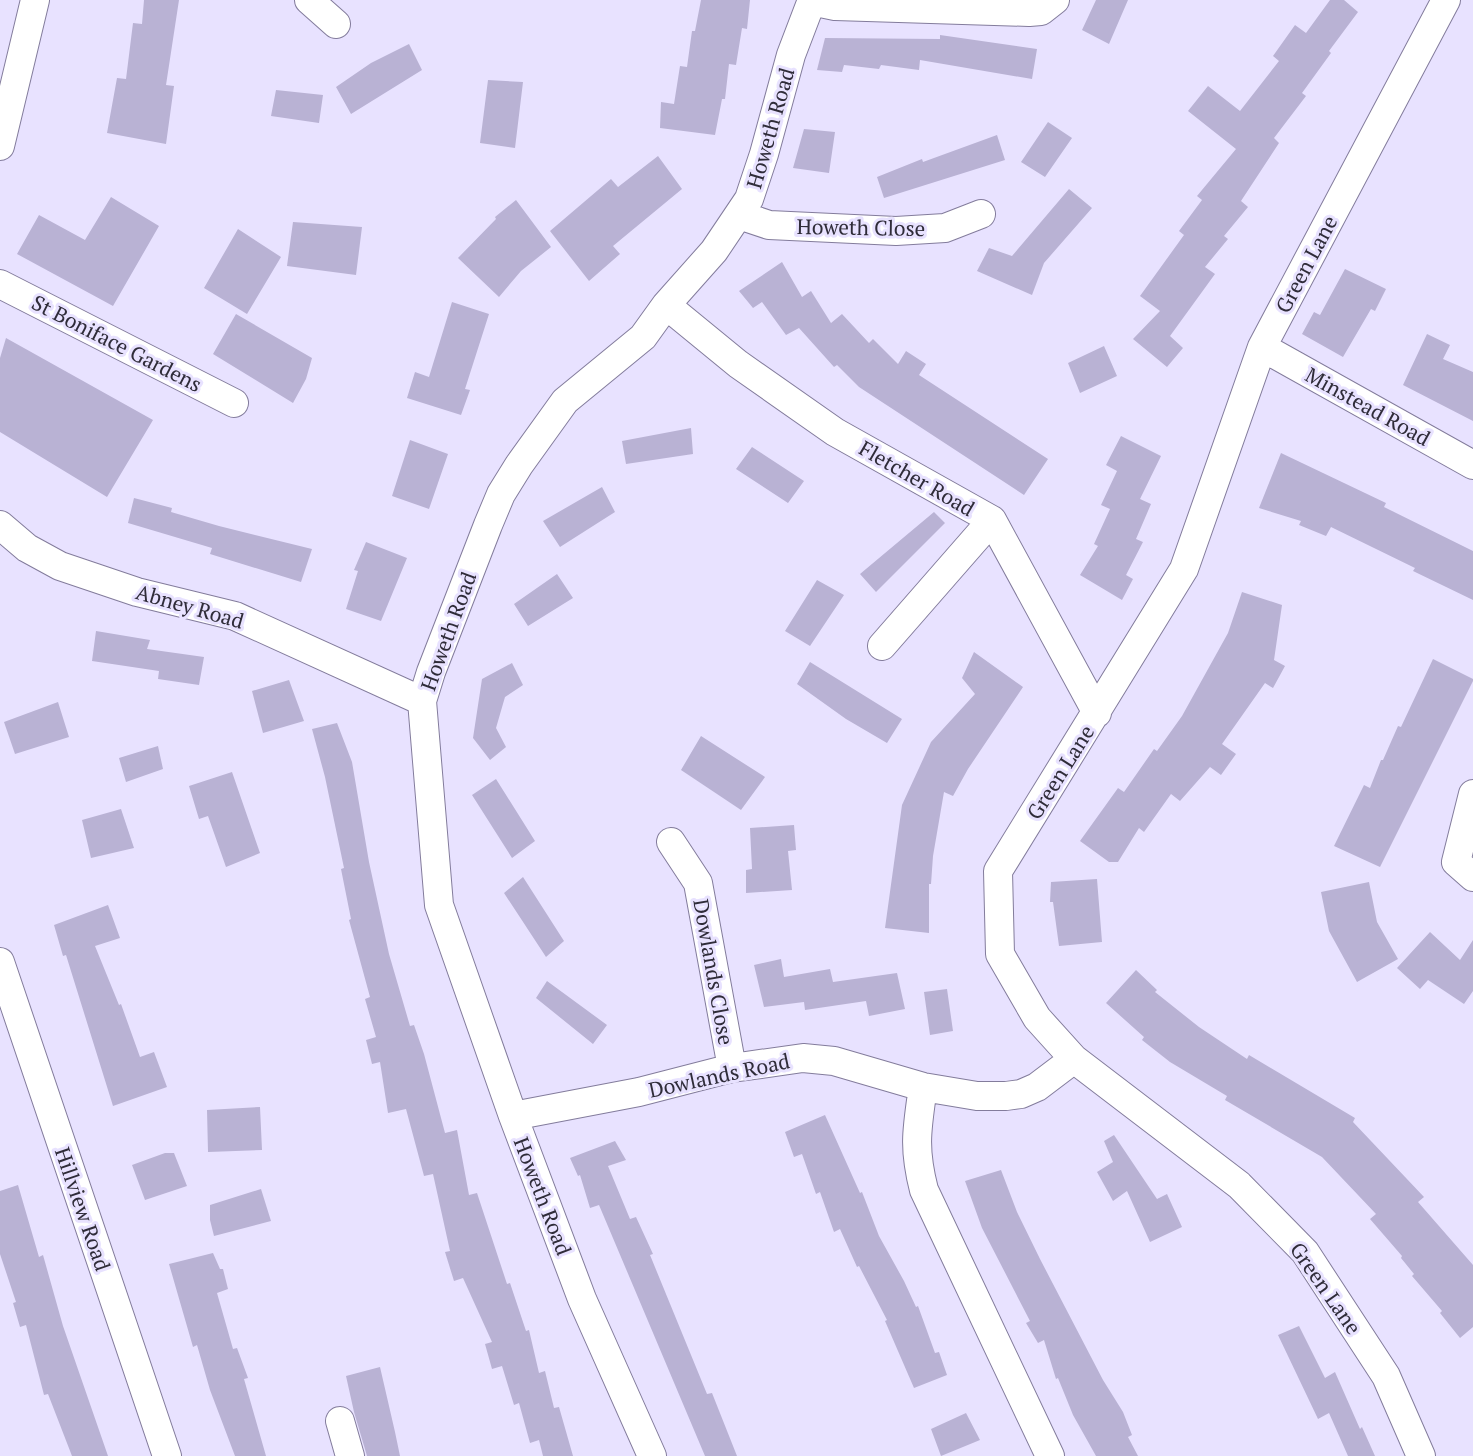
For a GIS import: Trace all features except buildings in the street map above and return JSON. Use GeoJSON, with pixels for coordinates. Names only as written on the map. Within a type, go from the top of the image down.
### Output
{"type":"FeatureCollection","features":[{"type":"Feature","properties":{"kind":"street"},"geometry":{"type":"LineString","coordinates":[[0,146],[35,0]]}},
{"type":"Feature","properties":{"kind":"street"},"geometry":{"type":"LineString","coordinates":[[309,0],[336,24]]}},
{"type":"Feature","properties":{"kind":"street"},"geometry":{"type":"LineString","coordinates":[[811,0],[835,6],[1029,12],[1041,11],[1055,0]]}},
{"type":"Feature","properties":{"kind":"street","name":"Howeth Road"},"geometry":{"type":"LineString","coordinates":[[652,1456],[582,1299],[513,1116],[439,905],[422,701],[488,525],[501,494],[519,465],[565,401],[643,337],[666,305],[713,251],[749,199],[791,55],[811,0]]}},
{"type":"Feature","properties":{"kind":"street","name":"Green Lane"},"geometry":{"type":"LineString","coordinates":[[1421,1456],[1386,1376],[1305,1252],[1239,1185],[1074,1059],[1037,1018],[1000,954],[999,872],[1184,569],[1262,347],[1446,0]]}},
{"type":"Feature","properties":{"kind":"street","name":"Howeth Close"},"geometry":{"type":"LineString","coordinates":[[739,215],[769,225],[896,231],[946,228],[981,214]]}},
{"type":"Feature","properties":{"kind":"street","name":"St Boniface Gardens"},"geometry":{"type":"LineString","coordinates":[[0,284],[234,403]]}},
{"type":"Feature","properties":{"kind":"street","name":"Fletcher Road"},"geometry":{"type":"LineString","coordinates":[[666,305],[738,364],[835,432],[992,520],[1097,713]]}},
{"type":"Feature","properties":{"kind":"street","name":"Minstead Road"},"geometry":{"type":"LineString","coordinates":[[1262,347],[1473,465]]}},
{"type":"Feature","properties":{"kind":"street"},"geometry":{"type":"LineString","coordinates":[[882,646],[992,520]]}},
{"type":"Feature","properties":{"kind":"street","name":"Abney Road"},"geometry":{"type":"LineString","coordinates":[[0,525],[27,548],[60,566],[137,592],[235,616],[422,701]]}},
{"type":"Feature","properties":{"kind":"street"},"geometry":{"type":"LineString","coordinates":[[1473,794],[1456,862],[1473,877]]}},
{"type":"Feature","properties":{"kind":"street","name":"Dowlands Close"},"geometry":{"type":"LineString","coordinates":[[671,842],[698,883],[732,1068]]}},
{"type":"Feature","properties":{"kind":"street","name":"Hillview Road"},"geometry":{"type":"LineString","coordinates":[[0,962],[167,1456]]}},
{"type":"Feature","properties":{"kind":"street","name":"Dowlands Road"},"geometry":{"type":"LineString","coordinates":[[513,1116],[639,1092],[732,1068],[803,1058],[834,1061],[923,1087],[977,1096],[1021,1094],[1037,1087],[1074,1059]]}},
{"type":"Feature","properties":{"kind":"street"},"geometry":{"type":"LineString","coordinates":[[923,1087],[915,1138],[916,1158],[924,1190],[1050,1456]]}},
{"type":"Feature","properties":{"kind":"street"},"geometry":{"type":"LineString","coordinates":[[340,1421],[350,1456]]}}]}
